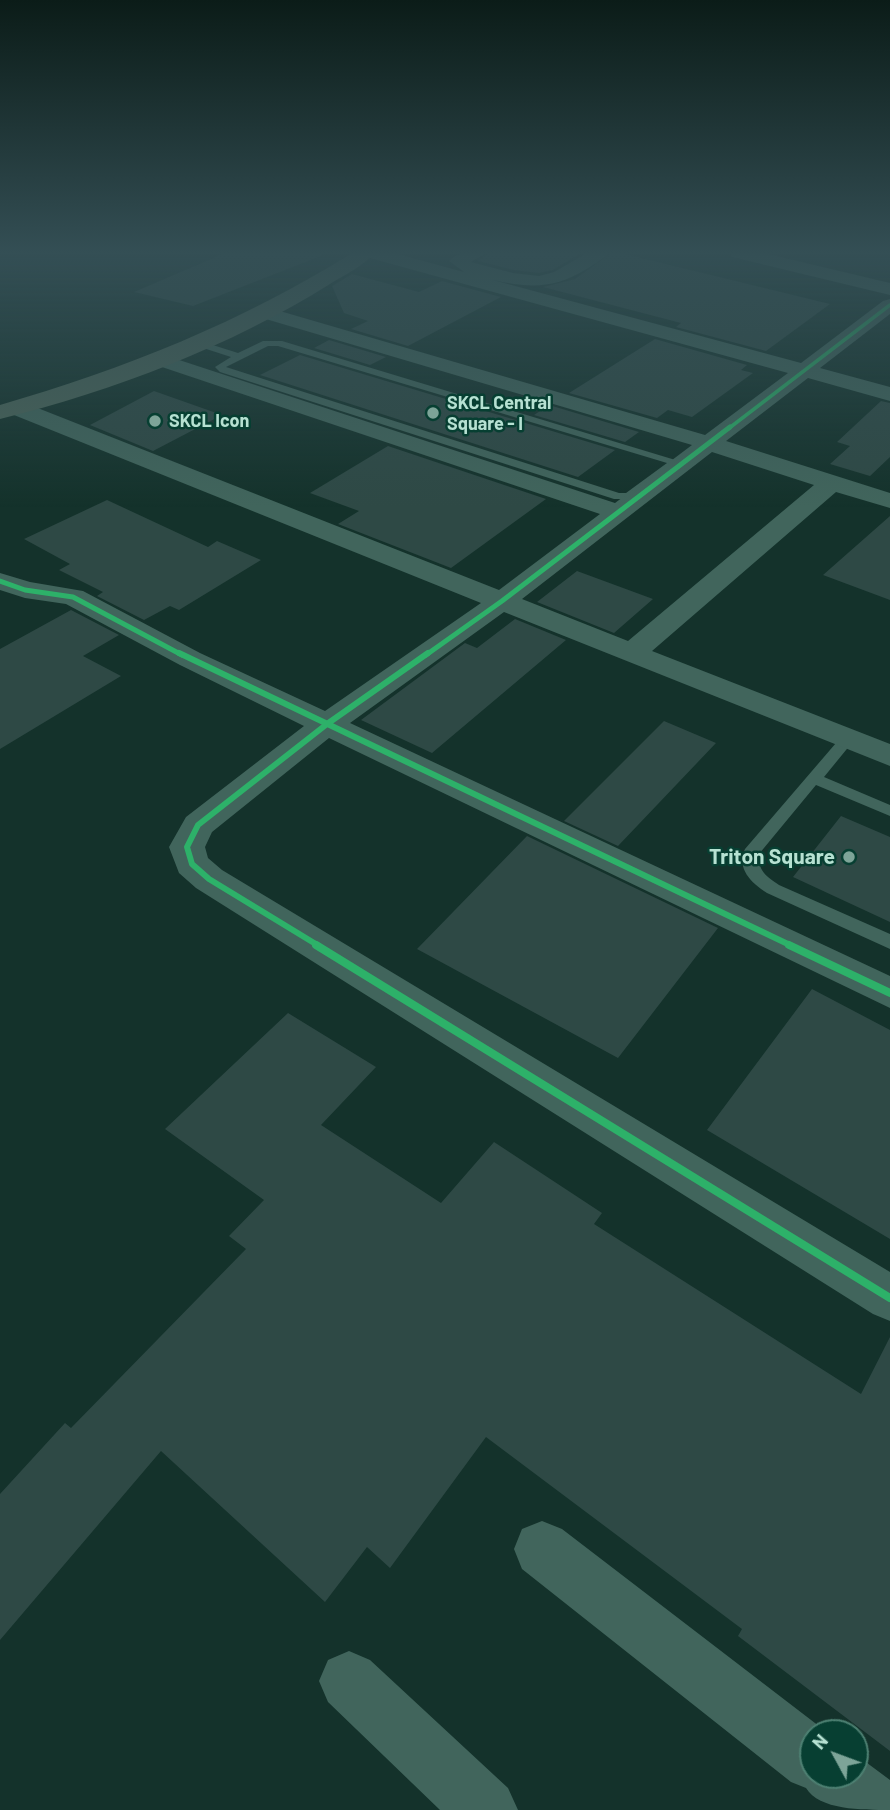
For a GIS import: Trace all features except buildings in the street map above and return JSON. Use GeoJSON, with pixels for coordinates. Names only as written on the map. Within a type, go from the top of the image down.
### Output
{"type":"FeatureCollection","features":[{"type":"Feature","properties":{"kind":"main road"},"geometry":{"type":"LineString","coordinates":[[6,406],[174,337]]}},
{"type":"Feature","properties":{"kind":"main road"},"geometry":{"type":"LineString","coordinates":[[6,406],[157,359],[210,337]]}},
{"type":"Feature","properties":{"kind":"street"},"geometry":{"type":"LineString","coordinates":[[349,337],[709,443],[890,501]]}},
{"type":"Feature","properties":{"kind":"street"},"geometry":{"type":"LineString","coordinates":[[682,337],[890,394]]}},
{"type":"Feature","properties":{"kind":"street"},"geometry":{"type":"LineString","coordinates":[[846,337],[502,601],[327,724],[198,825],[187,848],[192,864],[209,879],[890,1298]]}},
{"type":"Feature","properties":{"kind":"street"},"geometry":{"type":"LineString","coordinates":[[157,359],[618,512]]}},
{"type":"Feature","properties":{"kind":"street"},"geometry":{"type":"LineString","coordinates":[[6,406],[890,756]]}},
{"type":"Feature","properties":{"kind":"street"},"geometry":{"type":"LineString","coordinates":[[632,653],[831,483]]}},
{"type":"Feature","properties":{"kind":"street"},"geometry":{"type":"LineString","coordinates":[[0,581],[25,590],[73,597],[190,659],[890,993]]}},
{"type":"Feature","properties":{"kind":"street"},"geometry":{"type":"LineString","coordinates":[[541,1549],[799,1749]]}},
{"type":"Feature","properties":{"kind":"street"},"geometry":{"type":"LineString","coordinates":[[349,1681],[486,1810]]}},
{"type":"Feature","properties":{"kind":"street"},"geometry":{"type":"LineString","coordinates":[[850,1789],[877,1810]]}},
{"type":"Feature","properties":{"kind":"lane"},"geometry":{"type":"LineString","coordinates":[[197,343],[239,356],[266,344],[279,343],[676,462],[629,497],[622,498],[220,367],[239,356]]}},
{"type":"Feature","properties":{"kind":"lane"},"geometry":{"type":"LineString","coordinates":[[848,740],[751,853],[749,864],[756,878],[772,889],[890,942]]}},
{"type":"Feature","properties":{"kind":"lane"},"geometry":{"type":"LineString","coordinates":[[813,778],[890,811]]}},
{"type":"Feature","properties":{"kind":"cycle path"},"geometry":{"type":"LineString","coordinates":[[847,337],[502,601],[327,724],[198,825],[187,847],[192,864],[209,879],[890,1298]]}},
{"type":"Feature","properties":{"kind":"cycle path"},"geometry":{"type":"LineString","coordinates":[[0,581],[25,590],[73,597],[190,659],[890,993]]}},
{"type":"Feature","properties":{"kind":"place","name":"SKCL Central Square - I"},"geometry":{"type":"Point","coordinates":[433,413]}},
{"type":"Feature","properties":{"kind":"place","name":"SKCL Icon"},"geometry":{"type":"Point","coordinates":[155,421]}},
{"type":"Feature","properties":{"kind":"place","name":"Triton Square"},"geometry":{"type":"Point","coordinates":[849,857]}}]}
